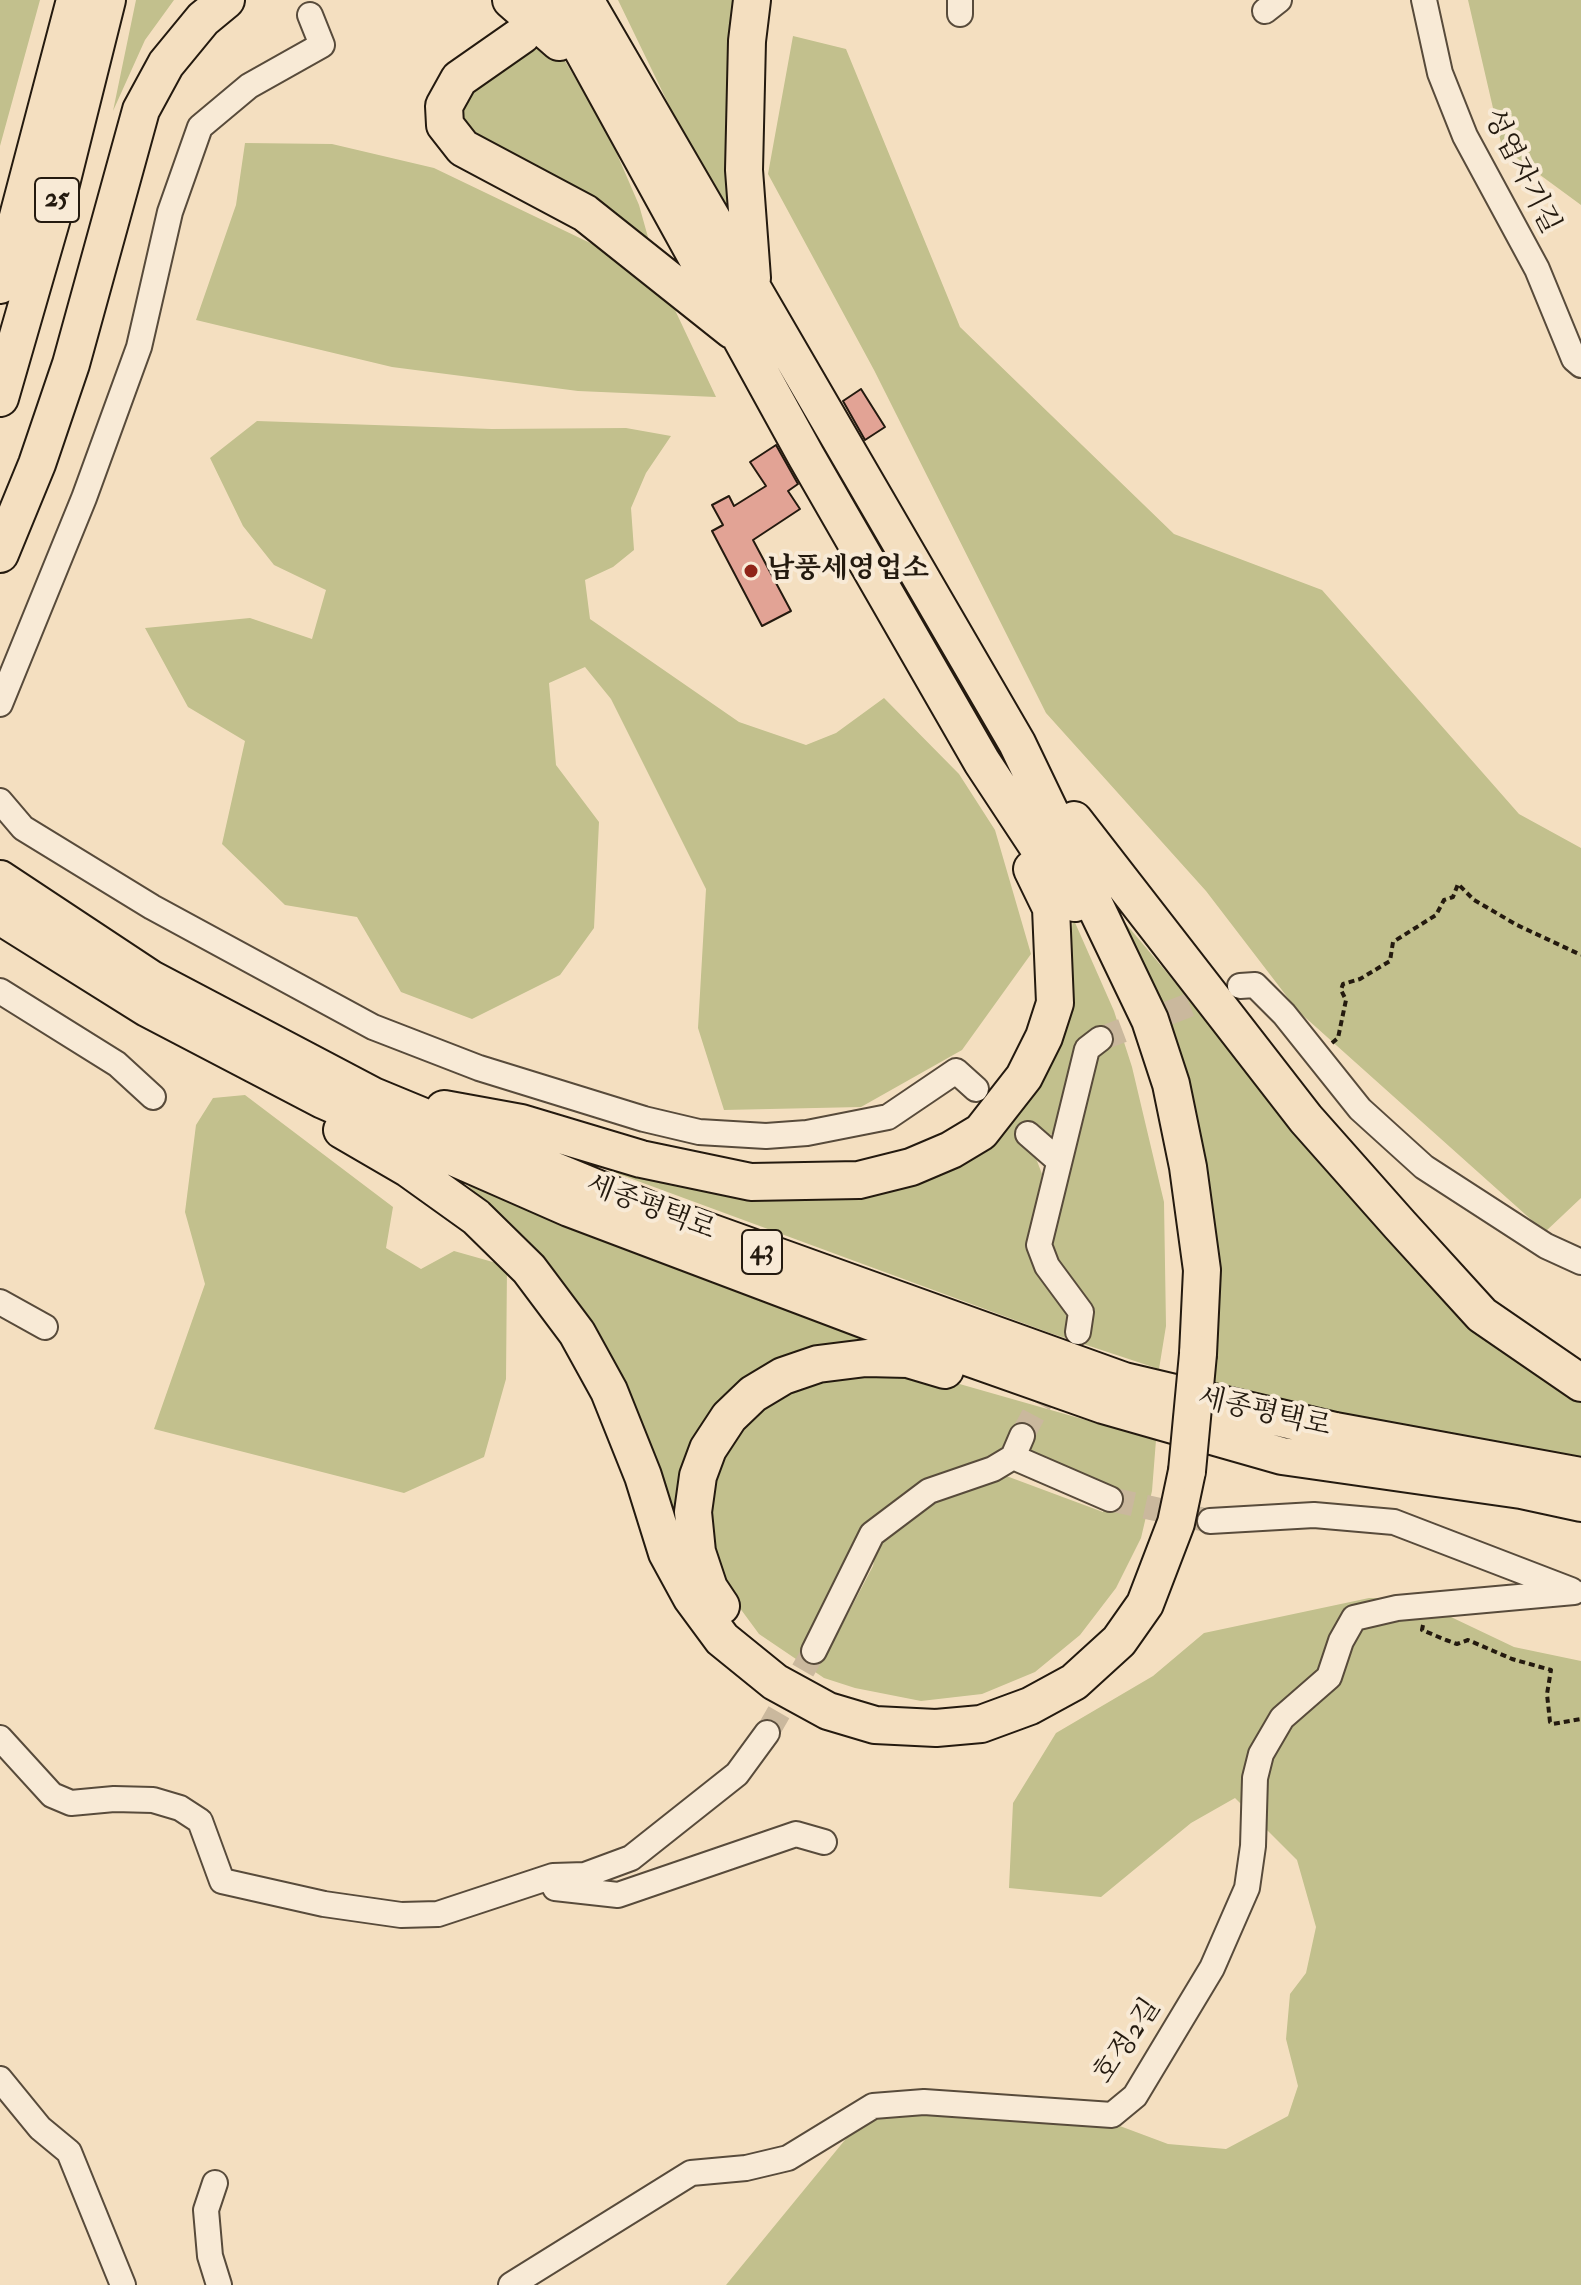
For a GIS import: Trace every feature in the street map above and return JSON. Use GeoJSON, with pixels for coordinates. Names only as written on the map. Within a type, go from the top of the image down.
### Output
{"type":"FeatureCollection","features":[{"type":"Feature","properties":{"kind":"highway","name":"25"},"geometry":{"type":"LineString","coordinates":[[0,285],[75,0]]}},
{"type":"Feature","properties":{"kind":"highway","name":"25"},"geometry":{"type":"LineString","coordinates":[[0,398],[56,204],[107,0]]}},
{"type":"Feature","properties":{"kind":"highway"},"geometry":{"type":"LineString","coordinates":[[0,554],[37,464],[71,364],[141,110],[166,64],[203,19],[226,0]]}},
{"type":"Feature","properties":{"kind":"highway"},"geometry":{"type":"LineString","coordinates":[[511,0],[550,33],[609,96]]}},
{"type":"Feature","properties":{"kind":"highway"},"geometry":{"type":"LineString","coordinates":[[555,0],[806,456],[982,762],[1073,901],[1128,1016],[1160,1114],[1174,1195],[1187,1351]]}},
{"type":"Feature","properties":{"kind":"highway"},"geometry":{"type":"LineString","coordinates":[[147,1008],[257,1080],[409,1169],[476,1217],[529,1269],[577,1333],[609,1391],[643,1476],[667,1553],[691,1597],[722,1639],[775,1682],[828,1711],[875,1725],[936,1728],[981,1724],[1030,1706],[1074,1682],[1119,1641],[1145,1604],[1176,1523],[1175,1467],[1187,1351],[1202,1270],[1171,1084],[1150,1020],[1017,743],[753,288],[600,16],[585,0]]}},
{"type":"Feature","properties":{"kind":"highway"},"geometry":{"type":"LineString","coordinates":[[752,0],[747,41],[744,170],[753,288]]}},
{"type":"Feature","properties":{"kind":"highway"},"geometry":{"type":"LineString","coordinates":[[522,35],[459,79],[444,106],[445,125],[463,148],[585,213],[744,340]]}},
{"type":"Feature","properties":{"kind":"highway"},"geometry":{"type":"LineString","coordinates":[[1017,743],[1120,883],[1306,1119],[1482,1315],[1581,1383]]}},
{"type":"Feature","properties":{"kind":"highway"},"geometry":{"type":"LineString","coordinates":[[373,1096],[521,1123],[641,1159],[751,1182],[859,1180],[911,1167],[951,1150],[981,1132],[1024,1077],[1044,1037],[1055,1003],[1051,908],[982,762]]}},
{"type":"Feature","properties":{"kind":"highway","name":"세종평택로"},"geometry":{"type":"LineString","coordinates":[[0,879],[151,979],[373,1096],[654,1212],[1124,1381],[1335,1431],[1581,1476]]}},
{"type":"Feature","properties":{"kind":"highway","name":"세종평택로"},"geometry":{"type":"LineString","coordinates":[[0,916],[147,1008],[323,1100],[569,1208],[1103,1405],[1282,1456],[1521,1490],[1581,1503]]}},
{"type":"Feature","properties":{"kind":"highway"},"geometry":{"type":"LineString","coordinates":[[1103,1405],[975,1378],[908,1359],[866,1358],[818,1364],[783,1376],[753,1394],[729,1417],[708,1449],[698,1476],[693,1512],[697,1552],[709,1588],[736,1629],[765,1656],[830,1694],[906,1711],[961,1707],[1004,1699],[1035,1685],[1070,1661],[1098,1635],[1119,1607],[1147,1552],[1160,1503],[1175,1467]]}},
{"type":"Feature","properties":{"kind":"street","name":"성엽자기길"},"geometry":{"type":"LineString","coordinates":[[1424,0],[1440,73],[1465,136],[1537,269],[1574,359],[1581,365]]}},
{"type":"Feature","properties":{"kind":"street"},"geometry":{"type":"LineString","coordinates":[[0,704],[84,498],[139,347],[170,212],[200,127],[249,86],[322,45],[310,15]]}},
{"type":"Feature","properties":{"kind":"street"},"geometry":{"type":"LineString","coordinates":[[0,801],[23,828],[152,907],[373,1027],[479,1068],[644,1119],[699,1132],[766,1136],[807,1133],[888,1117],[956,1071],[976,1089]]}},
{"type":"Feature","properties":{"kind":"street"},"geometry":{"type":"LineString","coordinates":[[1240,986],[1255,985],[1284,1014],[1360,1109],[1424,1167],[1533,1238],[1581,1262]]}},
{"type":"Feature","properties":{"kind":"street"},"geometry":{"type":"LineString","coordinates":[[0,991],[117,1064],[153,1097]]}},
{"type":"Feature","properties":{"kind":"street"},"geometry":{"type":"LineString","coordinates":[[1078,1332],[1081,1312],[1047,1266],[1039,1245],[1087,1049],[1100,1039]]}},
{"type":"Feature","properties":{"kind":"street"},"geometry":{"type":"LineString","coordinates":[[1028,1134],[1059,1161]]}},
{"type":"Feature","properties":{"kind":"street"},"geometry":{"type":"LineString","coordinates":[[0,1302],[45,1327]]}},
{"type":"Feature","properties":{"kind":"street"},"geometry":{"type":"LineString","coordinates":[[814,1651],[872,1534],[929,1491],[993,1469],[1017,1447],[1110,1499]]}},
{"type":"Feature","properties":{"kind":"street"},"geometry":{"type":"LineString","coordinates":[[1210,1521],[1314,1515],[1394,1522],[1578,1592]]}},
{"type":"Feature","properties":{"kind":"street","name":"호정2길"},"geometry":{"type":"LineString","coordinates":[[511,2285],[691,2173],[746,2168],[788,2158],[873,2106],[924,2102],[1112,2115],[1135,2096],[1212,1968],[1247,1888],[1253,1846],[1255,1778],[1261,1754],[1282,1718],[1329,1677],[1341,1641],[1354,1618],[1433,1605],[1578,1592]]}},
{"type":"Feature","properties":{"kind":"street"},"geometry":{"type":"LineString","coordinates":[[0,1738],[52,1795],[71,1803],[114,1799],[153,1800],[180,1808],[200,1821],[222,1881],[324,1904],[401,1915],[438,1914],[533,1886],[553,1876],[585,1875],[631,1858],[737,1774],[767,1733]]}},
{"type":"Feature","properties":{"kind":"street"},"geometry":{"type":"LineString","coordinates":[[533,1886],[618,1895],[796,1834],[824,1842]]}},
{"type":"Feature","properties":{"kind":"street"},"geometry":{"type":"LineString","coordinates":[[0,2079],[40,2128],[69,2152],[123,2285]]}},
{"type":"Feature","properties":{"kind":"street"},"geometry":{"type":"LineString","coordinates":[[215,2183],[206,2210],[210,2256],[219,2285]]}},
{"type":"Feature","properties":{"kind":"path"},"geometry":{"type":"LineString","coordinates":[[1315,1055],[1338,1038],[1346,1000],[1341,990],[1343,984],[1360,979],[1390,961],[1393,942],[1436,915],[1444,900],[1453,897],[1458,884],[1474,900],[1517,925],[1581,955]]}},
{"type":"Feature","properties":{"kind":"path"},"geometry":{"type":"LineString","coordinates":[[1433,1605],[1422,1630],[1457,1644],[1468,1640],[1512,1659],[1551,1670],[1547,1694],[1552,1713],[1550,1722],[1581,1719]]}},
{"type":"Feature","properties":{"kind":"shaded area"},"geometry":{"type":"Polygon","coordinates":[[[0,0],[40,0],[0,146],[0,0]]]}},
{"type":"Feature","properties":{"kind":"shaded area"},"geometry":{"type":"Polygon","coordinates":[[[136,0],[174,0],[145,40],[113,111],[136,0]]]}},
{"type":"Feature","properties":{"kind":"shaded area"},"geometry":{"type":"Polygon","coordinates":[[[618,0],[740,0],[725,126],[729,219],[681,130],[618,0]]]}},
{"type":"Feature","properties":{"kind":"shaded area"},"geometry":{"type":"Polygon","coordinates":[[[1468,0],[1581,0],[1581,205],[1502,147],[1468,0]]]}},
{"type":"Feature","properties":{"kind":"shaded area"},"geometry":{"type":"Polygon","coordinates":[[[540,31],[562,56],[607,131],[639,205],[653,255],[460,130],[464,90],[540,31]]]}},
{"type":"Feature","properties":{"kind":"shaded area"},"geometry":{"type":"Polygon","coordinates":[[[793,36],[846,49],[960,327],[1174,534],[1322,590],[1519,814],[1581,848],[1581,1198],[1545,1232],[1298,1011],[1206,891],[1046,713],[874,370],[768,174],[793,36]]]}},
{"type":"Feature","properties":{"kind":"shaded area"},"geometry":{"type":"Polygon","coordinates":[[[245,143],[332,144],[434,168],[659,276],[716,397],[578,391],[392,367],[196,320],[236,205],[245,143]]]}},
{"type":"Feature","properties":{"kind":"shaded area"},"geometry":{"type":"Polygon","coordinates":[[[257,421],[492,429],[626,428],[671,436],[646,473],[631,508],[634,550],[613,567],[585,580],[590,619],[739,722],[806,745],[836,733],[884,698],[959,774],[995,830],[1031,954],[962,1050],[861,1107],[724,1110],[698,1028],[706,889],[611,699],[585,667],[549,683],[556,765],[599,822],[594,928],[560,975],[472,1019],[401,992],[357,917],[285,905],[222,844],[245,741],[188,707],[145,628],[250,618],[312,639],[326,590],[274,565],[243,526],[210,458],[257,421]]]}},
{"type":"Feature","properties":{"kind":"shaded area"},"geometry":{"type":"Polygon","coordinates":[[[1073,918],[1114,1011],[1132,1067],[1164,1202],[1166,1326],[1159,1369],[1050,1333],[521,1138],[714,1185],[962,1156],[1066,988],[1073,918]],[[1100,1032],[1057,1130],[1049,1136],[1040,1134],[1034,1153],[1042,1174],[1031,1234],[1085,1333],[1048,1245],[1097,1056],[1107,1050],[1100,1032]]]}},
{"type":"Feature","properties":{"kind":"shaded area"},"geometry":{"type":"Polygon","coordinates":[[[1121,918],[1305,1137],[1581,1400],[1581,1465],[1390,1428],[1211,1382],[1214,1274],[1121,918]]]}},
{"type":"Feature","properties":{"kind":"shaded area"},"geometry":{"type":"Polygon","coordinates":[[[245,1095],[393,1207],[386,1248],[421,1269],[454,1251],[507,1266],[506,1379],[484,1457],[404,1493],[154,1429],[205,1284],[185,1212],[196,1125],[213,1098],[245,1095]]]}},
{"type":"Feature","properties":{"kind":"shaded area"},"geometry":{"type":"Polygon","coordinates":[[[460,1178],[885,1342],[750,1378],[684,1547],[566,1291],[537,1251],[460,1178]]]}},
{"type":"Feature","properties":{"kind":"shaded area"},"geometry":{"type":"Polygon","coordinates":[[[907,1369],[1156,1440],[1152,1491],[1141,1538],[1116,1588],[1080,1635],[1035,1672],[982,1694],[921,1701],[855,1688],[824,1678],[759,1634],[717,1577],[705,1509],[709,1477],[749,1410],[817,1374],[907,1369]],[[1000,1457],[865,1526],[809,1641],[829,1650],[873,1566],[879,1540],[920,1507],[1001,1474],[1103,1512],[1106,1496],[1000,1457]]]}},
{"type":"Feature","properties":{"kind":"shaded area"},"geometry":{"type":"Polygon","coordinates":[[[1369,1598],[1411,1598],[1514,1647],[1581,1661],[1581,2285],[726,2285],[849,2135],[910,2095],[1045,2098],[1168,2144],[1226,2149],[1288,2116],[1298,2086],[1286,2039],[1290,1994],[1306,1973],[1316,1927],[1297,1860],[1235,1798],[1191,1823],[1101,1897],[1009,1888],[1013,1803],[1056,1733],[1153,1676],[1204,1633],[1369,1598]]]}},
{"type":"Feature","properties":{"kind":"building"},"geometry":{"type":"Polygon","coordinates":[[[861,389],[885,427],[865,440],[843,401],[861,389]]]}},
{"type":"Feature","properties":{"kind":"building"},"geometry":{"type":"Polygon","coordinates":[[[776,445],[798,484],[788,491],[800,509],[753,540],[791,611],[762,626],[712,531],[723,525],[712,505],[729,496],[734,506],[766,486],[750,462],[776,445]]]}},
{"type":"Feature","properties":{"kind":"tunnel"},"geometry":{"type":"LineString","coordinates":[[1100,1039],[1221,993]]}},
{"type":"Feature","properties":{"kind":"tunnel"},"geometry":{"type":"LineString","coordinates":[[1022,1436],[1055,1375]]}},
{"type":"Feature","properties":{"kind":"tunnel"},"geometry":{"type":"LineString","coordinates":[[1110,1499],[1210,1521]]}},
{"type":"Feature","properties":{"kind":"tunnel"},"geometry":{"type":"LineString","coordinates":[[767,1733],[814,1651]]}},
{"type":"Feature","properties":{"kind":"place","name":"남풍세영업소"},"geometry":{"type":"Point","coordinates":[751,571]}}]}
